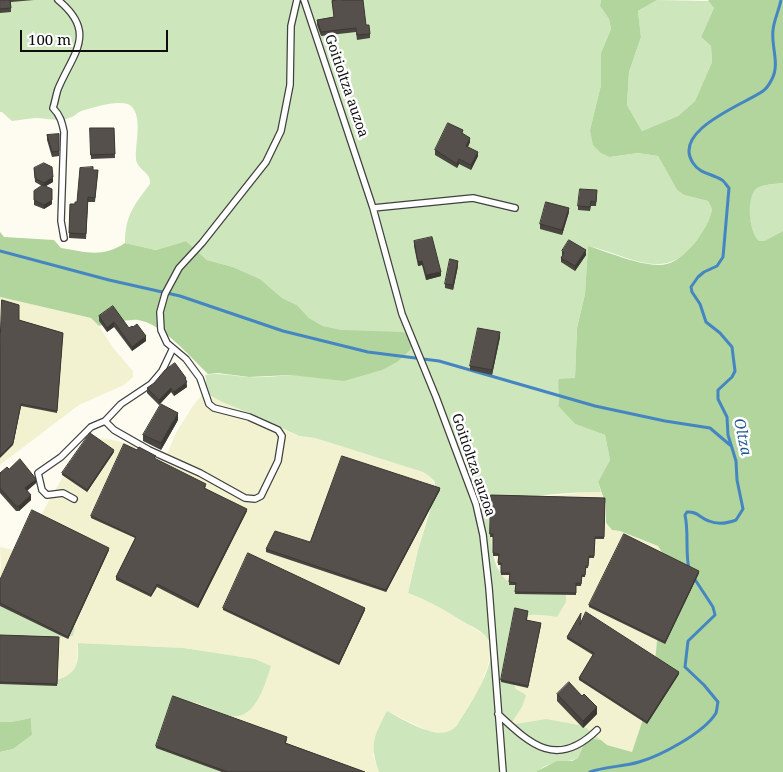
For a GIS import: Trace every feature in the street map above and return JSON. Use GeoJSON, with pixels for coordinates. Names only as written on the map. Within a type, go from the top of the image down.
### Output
{"type":"FeatureCollection","features":[{"type":"Feature","properties":{"kind":"lane"},"geometry":{"type":"LineString","coordinates":[[58,0],[67,7],[75,18],[80,40],[78,49],[57,90],[53,108],[60,118],[64,132],[61,222],[64,238]]}},
{"type":"Feature","properties":{"kind":"lane"},"geometry":{"type":"LineString","coordinates":[[105,421],[114,430],[149,450],[200,473],[245,498],[255,499],[261,496],[278,461],[282,436],[278,430],[248,417],[214,408],[209,404],[200,378],[186,359],[167,343],[161,330],[160,312],[165,294],[179,268],[202,243],[266,162],[281,131],[290,85],[291,26],[297,0]]}},
{"type":"Feature","properties":{"kind":"lane","name":"Goitioltza auzoa"},"geometry":{"type":"LineString","coordinates":[[304,0],[373,208],[402,314],[476,504],[483,535],[488,579],[503,772]]}},
{"type":"Feature","properties":{"kind":"lane"},"geometry":{"type":"LineString","coordinates":[[373,208],[473,198],[514,208]]}},
{"type":"Feature","properties":{"kind":"lane"},"geometry":{"type":"LineString","coordinates":[[74,499],[63,493],[47,495],[42,490],[38,473],[61,457],[90,428],[105,421],[121,404],[151,384],[162,371],[173,348]]}},
{"type":"Feature","properties":{"kind":"lane"},"geometry":{"type":"LineString","coordinates":[[498,714],[530,743],[544,749],[568,748],[581,743],[597,730]]}},
{"type":"Feature","properties":{"kind":"green space"},"geometry":{"type":"Polygon","coordinates":[[[0,0],[601,0],[600,6],[609,19],[611,29],[601,53],[601,85],[590,130],[610,157],[638,153],[658,156],[677,190],[684,195],[708,201],[712,209],[708,221],[697,240],[685,254],[673,261],[660,264],[646,263],[588,246],[585,294],[577,328],[575,378],[558,384],[561,397],[558,406],[575,424],[605,435],[610,460],[598,482],[601,492],[561,493],[510,500],[492,508],[490,515],[494,556],[498,569],[505,578],[524,588],[566,592],[566,602],[557,617],[535,615],[521,617],[511,678],[516,689],[526,695],[522,707],[510,725],[546,719],[584,726],[601,740],[587,738],[579,758],[552,764],[537,772],[379,772],[374,754],[374,740],[387,711],[423,729],[442,733],[450,731],[457,725],[476,695],[491,658],[491,647],[487,638],[476,628],[423,599],[408,593],[418,550],[435,494],[435,482],[423,472],[315,438],[299,436],[222,402],[204,392],[205,375],[210,374],[248,377],[291,375],[342,330],[323,326],[309,318],[297,305],[282,298],[260,279],[233,267],[207,260],[186,241],[156,250],[125,243],[129,218],[139,198],[150,184],[149,177],[138,165],[136,158],[138,124],[135,111],[127,104],[114,103],[84,110],[66,119],[35,118],[12,121],[0,112],[0,0]]]}},
{"type":"Feature","properties":{"kind":"green space"},"geometry":{"type":"Polygon","coordinates":[[[601,0],[657,0],[638,11],[641,37],[629,72],[627,105],[642,131],[678,116],[695,101],[712,62],[711,46],[701,37],[714,8],[708,0],[783,0],[783,183],[766,185],[756,189],[751,200],[750,215],[753,230],[759,241],[764,241],[783,231],[783,772],[537,772],[557,761],[572,761],[578,758],[587,738],[601,740],[607,745],[632,752],[642,722],[642,706],[653,684],[657,641],[666,618],[674,572],[658,546],[620,531],[612,530],[606,523],[606,505],[598,482],[610,460],[605,435],[575,424],[558,406],[559,379],[575,378],[577,328],[585,294],[588,246],[638,262],[658,265],[667,264],[688,251],[697,240],[710,217],[712,209],[708,201],[684,195],[677,190],[658,156],[638,153],[610,157],[601,153],[593,145],[590,130],[601,85],[601,53],[611,29],[609,19],[600,6],[601,0]]]}},
{"type":"Feature","properties":{"kind":"green space"},"geometry":{"type":"Polygon","coordinates":[[[657,0],[710,1],[714,8],[701,37],[711,46],[712,62],[695,101],[678,116],[642,131],[627,105],[629,72],[641,37],[638,11],[657,0]]]}},
{"type":"Feature","properties":{"kind":"green space"},"geometry":{"type":"Polygon","coordinates":[[[783,183],[783,231],[764,241],[759,241],[751,223],[750,200],[756,189],[769,184],[783,183]]]}},
{"type":"Feature","properties":{"kind":"green space"},"geometry":{"type":"Polygon","coordinates":[[[0,232],[4,237],[54,240],[61,248],[94,253],[109,251],[125,243],[156,250],[186,241],[207,260],[233,267],[260,279],[282,298],[297,305],[309,318],[323,326],[342,330],[403,332],[412,337],[410,350],[397,362],[382,370],[344,381],[291,375],[249,377],[218,373],[208,374],[176,342],[157,327],[147,323],[129,320],[99,326],[91,318],[0,297],[0,232]]]}},
{"type":"Feature","properties":{"kind":"green space"},"geometry":{"type":"Polygon","coordinates":[[[0,297],[91,318],[133,371],[133,377],[124,385],[79,405],[0,465],[0,297]]]}},
{"type":"Feature","properties":{"kind":"green space"},"geometry":{"type":"Polygon","coordinates":[[[204,392],[298,436],[315,438],[423,472],[429,476],[436,486],[408,593],[431,602],[483,634],[491,648],[488,666],[479,689],[454,729],[447,733],[428,731],[387,711],[373,755],[379,772],[228,772],[164,730],[164,721],[168,710],[171,706],[181,701],[192,701],[203,705],[270,666],[255,659],[184,648],[78,643],[76,667],[72,673],[56,680],[0,592],[0,547],[23,552],[34,527],[77,452],[95,438],[109,439],[157,453],[167,454],[176,433],[204,392]]]}},
{"type":"Feature","properties":{"kind":"green space"},"geometry":{"type":"Polygon","coordinates":[[[601,492],[606,505],[606,524],[612,530],[620,531],[658,546],[674,572],[653,684],[642,706],[642,722],[632,752],[607,745],[584,726],[509,725],[522,707],[520,693],[513,685],[511,678],[522,617],[542,614],[557,617],[527,589],[512,584],[502,576],[491,542],[491,510],[493,506],[507,500],[601,492]]]}},
{"type":"Feature","properties":{"kind":"green space"},"geometry":{"type":"Polygon","coordinates":[[[0,592],[75,628],[73,636],[0,643],[0,592]]]}},
{"type":"Feature","properties":{"kind":"green space"},"geometry":{"type":"Polygon","coordinates":[[[78,643],[184,648],[255,659],[271,666],[257,700],[248,712],[242,715],[227,715],[193,702],[184,702],[173,706],[166,715],[164,730],[228,772],[0,772],[0,752],[13,749],[32,735],[31,718],[0,722],[0,680],[56,680],[64,677],[76,666],[78,643]]]}},
{"type":"Feature","properties":{"kind":"green space"},"geometry":{"type":"Polygon","coordinates":[[[31,718],[32,735],[13,749],[0,752],[0,722],[31,718]]]}},
{"type":"Feature","properties":{"kind":"building"},"geometry":{"type":"Polygon","coordinates":[[[0,0],[10,0],[11,8],[0,9],[0,0]]]}},
{"type":"Feature","properties":{"kind":"building"},"geometry":{"type":"Polygon","coordinates":[[[363,0],[366,25],[369,25],[370,34],[357,35],[356,28],[321,32],[317,20],[334,17],[332,1],[363,0]]]}},
{"type":"Feature","properties":{"kind":"building"},"geometry":{"type":"Polygon","coordinates":[[[448,123],[463,130],[462,133],[470,138],[466,146],[478,152],[471,165],[459,159],[457,164],[435,150],[448,123]]]}},
{"type":"Feature","properties":{"kind":"building"},"geometry":{"type":"Polygon","coordinates":[[[90,128],[114,128],[115,154],[91,155],[90,128]]]}},
{"type":"Feature","properties":{"kind":"building"},"geometry":{"type":"Polygon","coordinates":[[[59,134],[59,151],[52,152],[47,135],[59,134]]]}},
{"type":"Feature","properties":{"kind":"building"},"geometry":{"type":"Polygon","coordinates":[[[44,163],[52,167],[53,177],[44,183],[35,178],[34,168],[44,163]]]}},
{"type":"Feature","properties":{"kind":"building"},"geometry":{"type":"Polygon","coordinates":[[[93,167],[93,170],[98,170],[95,198],[88,197],[86,234],[69,233],[70,204],[77,202],[80,168],[93,167]]]}},
{"type":"Feature","properties":{"kind":"building"},"geometry":{"type":"Polygon","coordinates":[[[43,185],[52,189],[52,200],[44,205],[34,200],[34,191],[43,185]]]}},
{"type":"Feature","properties":{"kind":"building"},"geometry":{"type":"Polygon","coordinates":[[[580,189],[597,190],[596,202],[591,201],[590,207],[578,206],[580,189]]]}},
{"type":"Feature","properties":{"kind":"building"},"geometry":{"type":"Polygon","coordinates":[[[546,202],[569,208],[562,230],[540,224],[546,202]]]}},
{"type":"Feature","properties":{"kind":"building"},"geometry":{"type":"Polygon","coordinates":[[[432,237],[441,272],[426,275],[422,261],[418,262],[414,241],[432,237]]]}},
{"type":"Feature","properties":{"kind":"building"},"geometry":{"type":"Polygon","coordinates":[[[569,240],[586,250],[575,266],[561,258],[564,253],[562,251],[569,240]]]}},
{"type":"Feature","properties":{"kind":"building"},"geometry":{"type":"Polygon","coordinates":[[[450,259],[458,261],[453,285],[445,284],[450,259]]]}},
{"type":"Feature","properties":{"kind":"building"},"geometry":{"type":"Polygon","coordinates":[[[2,300],[19,305],[19,320],[63,333],[57,411],[21,404],[13,443],[0,456],[0,345],[2,300]]]}},
{"type":"Feature","properties":{"kind":"building"},"geometry":{"type":"Polygon","coordinates":[[[113,306],[129,328],[137,324],[146,336],[132,347],[114,322],[107,328],[99,316],[113,306]]]}},
{"type":"Feature","properties":{"kind":"building"},"geometry":{"type":"Polygon","coordinates":[[[478,328],[500,332],[492,370],[470,366],[478,328]]]}},
{"type":"Feature","properties":{"kind":"building"},"geometry":{"type":"Polygon","coordinates":[[[175,363],[187,382],[174,392],[171,388],[159,400],[147,388],[175,363]]]}},
{"type":"Feature","properties":{"kind":"building"},"geometry":{"type":"Polygon","coordinates":[[[161,404],[178,413],[161,443],[143,435],[161,404]]]}},
{"type":"Feature","properties":{"kind":"building"},"geometry":{"type":"Polygon","coordinates":[[[90,433],[114,450],[87,490],[62,473],[90,433]]]}},
{"type":"Feature","properties":{"kind":"building"},"geometry":{"type":"Polygon","coordinates":[[[124,444],[137,450],[139,447],[156,456],[154,458],[206,484],[204,488],[247,509],[198,605],[157,584],[151,595],[116,577],[136,537],[91,516],[124,444]]]}},
{"type":"Feature","properties":{"kind":"building"},"geometry":{"type":"Polygon","coordinates":[[[342,456],[440,488],[386,590],[266,549],[275,531],[310,542],[342,456]]]}},
{"type":"Feature","properties":{"kind":"building"},"geometry":{"type":"Polygon","coordinates":[[[20,459],[36,479],[25,488],[31,495],[19,506],[16,506],[0,488],[0,473],[7,467],[9,469],[20,459]]]}},
{"type":"Feature","properties":{"kind":"building"},"geometry":{"type":"Polygon","coordinates":[[[491,495],[605,498],[604,537],[595,537],[594,556],[589,556],[588,566],[586,566],[585,575],[582,575],[581,584],[576,583],[576,593],[515,592],[516,583],[509,582],[510,573],[501,573],[501,563],[498,563],[499,554],[493,553],[493,534],[490,534],[491,495]]]}},
{"type":"Feature","properties":{"kind":"building"},"geometry":{"type":"Polygon","coordinates":[[[32,510],[109,548],[68,637],[0,603],[0,580],[32,510]]]}},
{"type":"Feature","properties":{"kind":"building"},"geometry":{"type":"Polygon","coordinates":[[[624,534],[699,571],[665,642],[589,605],[624,534]]]}},
{"type":"Feature","properties":{"kind":"building"},"geometry":{"type":"Polygon","coordinates":[[[248,553],[365,608],[339,663],[223,608],[248,553]]]}},
{"type":"Feature","properties":{"kind":"building"},"geometry":{"type":"Polygon","coordinates":[[[515,608],[528,611],[526,620],[541,623],[528,686],[501,680],[515,608]]]}},
{"type":"Feature","properties":{"kind":"building"},"geometry":{"type":"Polygon","coordinates":[[[586,612],[679,672],[647,722],[579,678],[594,653],[567,637],[581,613],[580,624],[586,612]]]}},
{"type":"Feature","properties":{"kind":"building"},"geometry":{"type":"Polygon","coordinates":[[[0,635],[59,637],[57,684],[0,682],[0,635]]]}},
{"type":"Feature","properties":{"kind":"building"},"geometry":{"type":"Polygon","coordinates":[[[569,682],[582,696],[584,694],[597,707],[583,721],[557,694],[569,682]]]}},
{"type":"Feature","properties":{"kind":"building"},"geometry":{"type":"Polygon","coordinates":[[[173,696],[287,737],[285,743],[365,772],[228,772],[156,746],[173,696]]]}},
{"type":"Feature","properties":{"kind":"waterway","name":"Oltza"},"geometry":{"type":"LineString","coordinates":[[689,569],[685,515],[687,512],[712,522],[723,523],[736,520],[743,509],[737,480],[736,461],[728,435],[727,417],[718,399],[718,390],[732,377],[735,371],[732,347],[720,333],[706,322],[700,304],[691,287],[698,277],[717,266],[723,257],[729,188],[722,180],[696,167],[689,151],[692,140],[701,129],[767,87],[775,67],[773,30],[781,0]]}},
{"type":"Feature","properties":{"kind":"waterway"},"geometry":{"type":"LineString","coordinates":[[0,251],[109,280],[180,296],[283,331],[368,352],[439,361],[595,406],[665,421],[710,428],[730,445]]}},
{"type":"Feature","properties":{"kind":"waterway","name":"Oltza"},"geometry":{"type":"LineString","coordinates":[[590,772],[633,764],[658,755],[692,736],[710,721],[716,713],[718,702],[685,667],[688,641],[715,615],[713,607],[694,578]]}}]}
